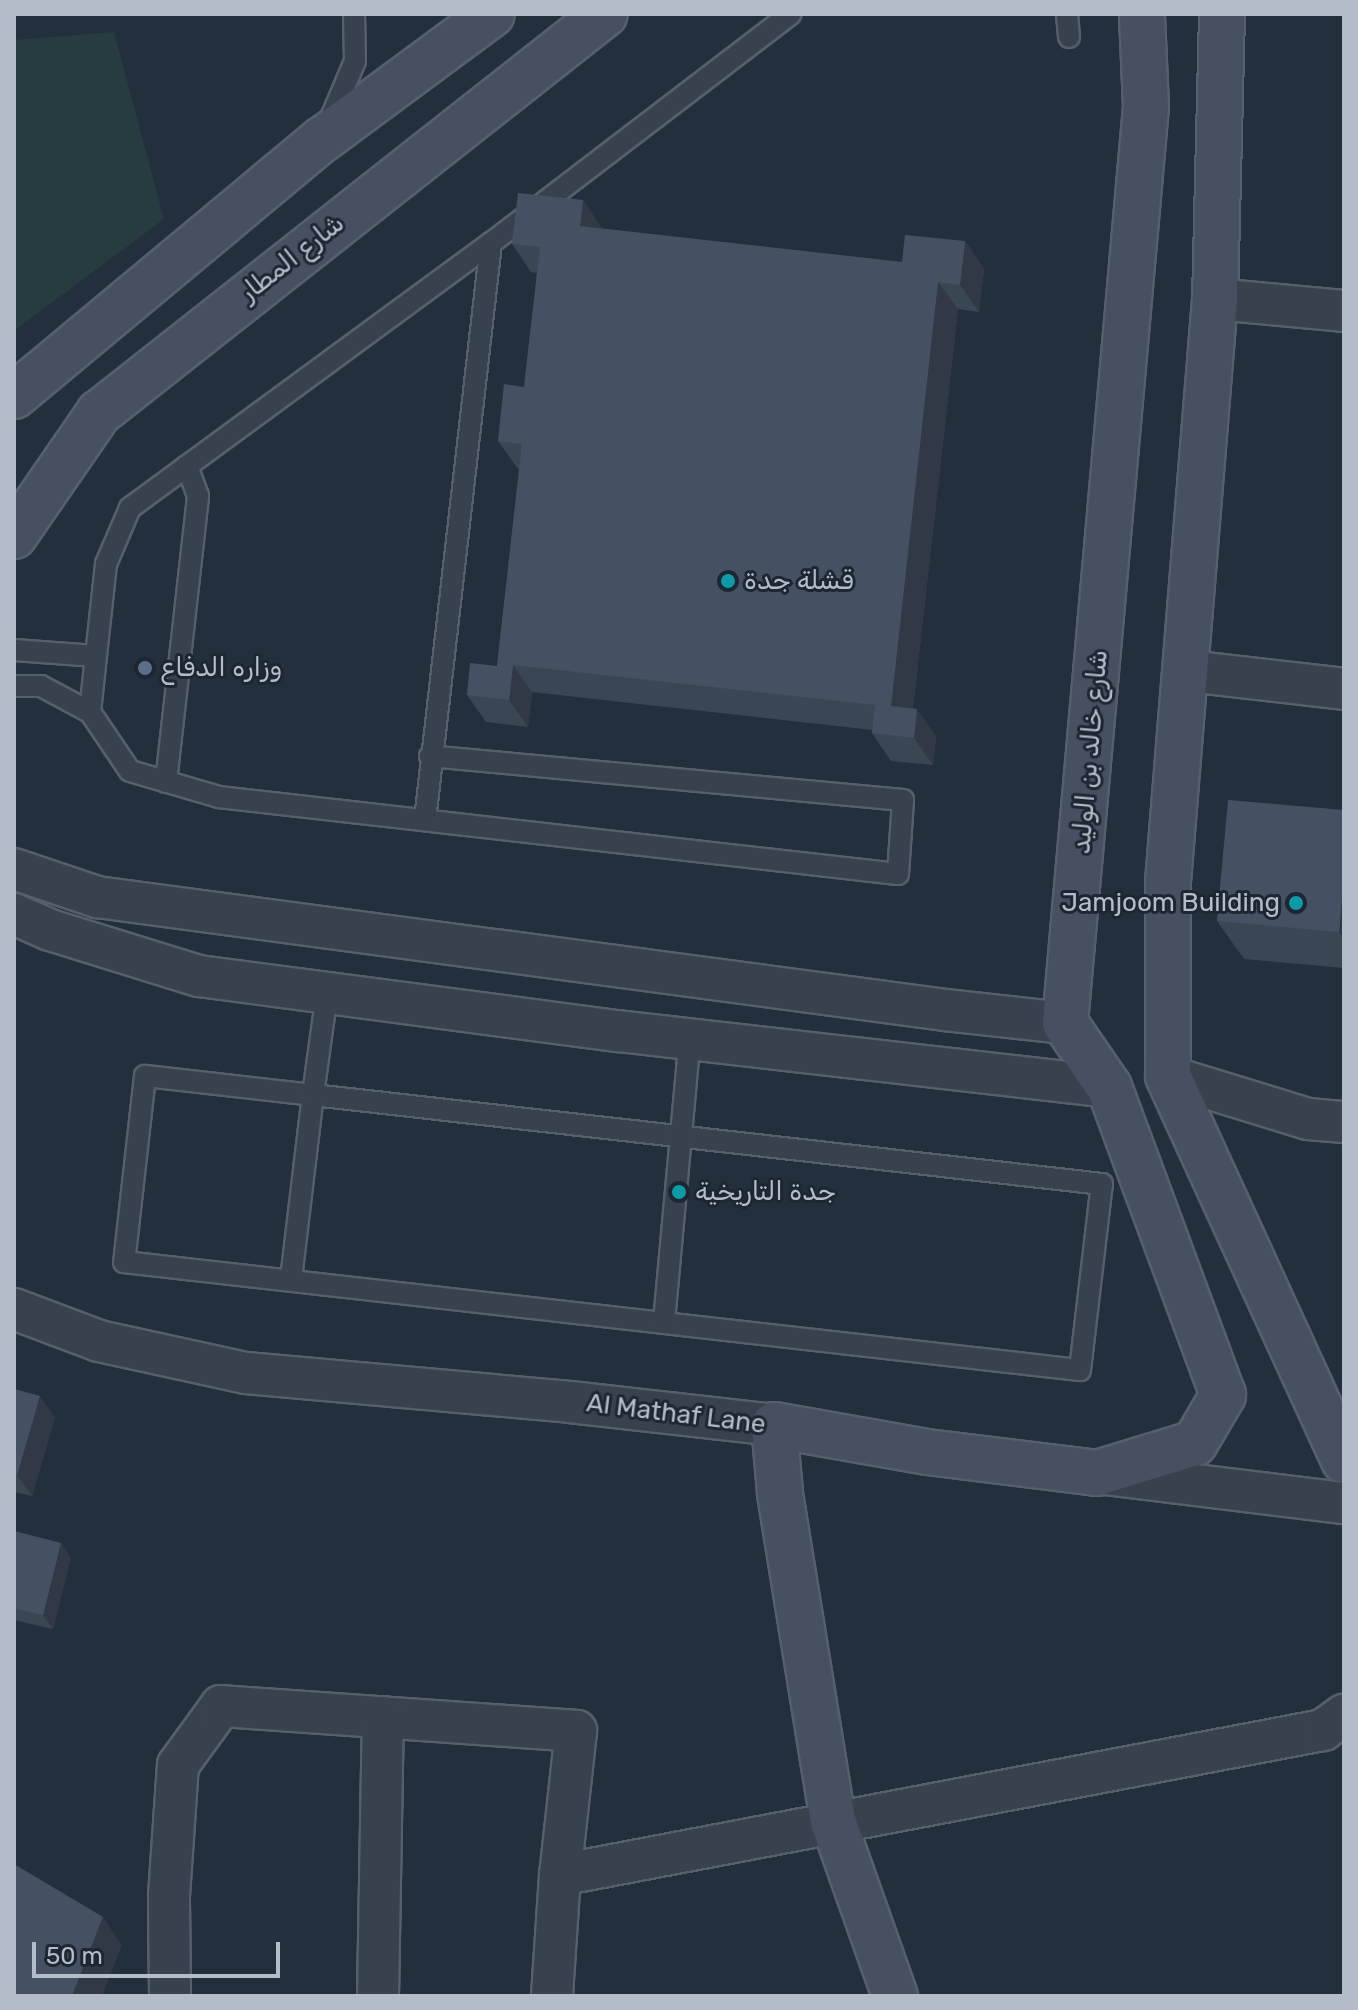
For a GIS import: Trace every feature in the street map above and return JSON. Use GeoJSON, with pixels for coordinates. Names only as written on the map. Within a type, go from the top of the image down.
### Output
{"type":"FeatureCollection","features":[{"type":"Feature","properties":{"kind":"main road"},"geometry":{"type":"LineString","coordinates":[[14,396],[323,139],[492,14]]}},
{"type":"Feature","properties":{"kind":"main road","name":"شارع المطار"},"geometry":{"type":"LineString","coordinates":[[14,536],[99,413],[605,14]]}},
{"type":"Feature","properties":{"kind":"main road","name":"شارع خالد بن الوليد"},"geometry":{"type":"LineString","coordinates":[[1065,1023],[1143,154],[1146,107],[1142,14]]}},
{"type":"Feature","properties":{"kind":"main road"},"geometry":{"type":"LineString","coordinates":[[1222,14],[1215,299],[1168,882],[1168,1076],[1344,1461]]}},
{"type":"Feature","properties":{"kind":"main road"},"geometry":{"type":"LineString","coordinates":[[1065,1023],[1109,1087],[1223,1395],[1195,1443],[1097,1473]]}},
{"type":"Feature","properties":{"kind":"main road"},"geometry":{"type":"LineString","coordinates":[[774,1425],[780,1492],[833,1821],[893,1993]]}},
{"type":"Feature","properties":{"kind":"main road","name":"Al Mathaf Lane"},"geometry":{"type":"LineString","coordinates":[[774,1425],[927,1452],[1097,1473]]}},
{"type":"Feature","properties":{"kind":"street"},"geometry":{"type":"LineString","coordinates":[[1215,299],[1344,311]]}},
{"type":"Feature","properties":{"kind":"street"},"geometry":{"type":"LineString","coordinates":[[1187,671],[1344,689]]}},
{"type":"Feature","properties":{"kind":"street"},"geometry":{"type":"LineString","coordinates":[[14,869],[97,897],[1065,1023]]}},
{"type":"Feature","properties":{"kind":"street"},"geometry":{"type":"LineString","coordinates":[[14,914],[50,930],[199,976],[690,1039],[1109,1087]]}},
{"type":"Feature","properties":{"kind":"street"},"geometry":{"type":"LineString","coordinates":[[1168,1076],[1308,1119],[1344,1122]]}},
{"type":"Feature","properties":{"kind":"street","name":"Al Mathaf Lane"},"geometry":{"type":"LineString","coordinates":[[14,1309],[99,1341],[246,1373],[570,1402],[774,1425]]}},
{"type":"Feature","properties":{"kind":"street","name":"Al Mathaf Lane"},"geometry":{"type":"LineString","coordinates":[[1097,1473],[1344,1503]]}},
{"type":"Feature","properties":{"kind":"street"},"geometry":{"type":"LineString","coordinates":[[170,1996],[169,1896],[178,1765],[221,1706],[576,1731],[560,1875],[552,1996]]}},
{"type":"Feature","properties":{"kind":"street"},"geometry":{"type":"LineString","coordinates":[[560,1875],[1323,1730],[1344,1715]]}},
{"type":"Feature","properties":{"kind":"street"},"geometry":{"type":"LineString","coordinates":[[378,1996],[383,1717]]}},
{"type":"Feature","properties":{"kind":"lane"},"geometry":{"type":"LineString","coordinates":[[323,139],[355,61],[354,14]]}},
{"type":"Feature","properties":{"kind":"lane"},"geometry":{"type":"LineString","coordinates":[[90,712],[106,564],[130,508],[491,243],[790,14]]}},
{"type":"Feature","properties":{"kind":"lane"},"geometry":{"type":"LineString","coordinates":[[1067,14],[1069,37]]}},
{"type":"Feature","properties":{"kind":"lane"},"geometry":{"type":"LineString","coordinates":[[425,820],[491,243]]}},
{"type":"Feature","properties":{"kind":"lane"},"geometry":{"type":"LineString","coordinates":[[166,782],[198,496],[187,466]]}},
{"type":"Feature","properties":{"kind":"lane"},"geometry":{"type":"LineString","coordinates":[[14,650],[96,656]]}},
{"type":"Feature","properties":{"kind":"lane"},"geometry":{"type":"LineString","coordinates":[[14,686],[41,686],[90,712],[130,771],[219,797],[898,874],[903,800],[430,756]]}},
{"type":"Feature","properties":{"kind":"lane"},"geometry":{"type":"LineString","coordinates":[[291,1279],[327,993]]}},
{"type":"Feature","properties":{"kind":"lane"},"geometry":{"type":"LineString","coordinates":[[664,1322],[684,1137],[690,1039]]}},
{"type":"Feature","properties":{"kind":"lane"},"geometry":{"type":"LineString","coordinates":[[145,1076],[313,1095],[1102,1184],[1080,1370],[124,1262],[145,1076]]}},
{"type":"Feature","properties":{"kind":"green space"},"geometry":{"type":"Polygon","coordinates":[[[114,32],[164,219],[14,331],[14,40],[114,32]]]}},
{"type":"Feature","properties":{"kind":"building","name":"قشلة جدة"},"geometry":{"type":"Polygon","coordinates":[[[518,193],[583,200],[580,226],[902,262],[905,235],[965,241],[960,285],[938,282],[891,706],[917,709],[914,738],[872,733],[875,705],[513,665],[509,700],[467,695],[470,663],[497,666],[522,444],[498,441],[504,384],[524,387],[540,247],[512,244],[518,193]]]}},
{"type":"Feature","properties":{"kind":"building"},"geometry":{"type":"Polygon","coordinates":[[[1228,800],[1344,810],[1344,872],[1339,932],[1217,921],[1228,800]]]}},
{"type":"Feature","properties":{"kind":"building"},"geometry":{"type":"Polygon","coordinates":[[[14,1389],[40,1396],[17,1475],[14,1474],[14,1389]]]}},
{"type":"Feature","properties":{"kind":"building"},"geometry":{"type":"Polygon","coordinates":[[[14,1531],[61,1543],[43,1615],[14,1608],[14,1531]]]}},
{"type":"Feature","properties":{"kind":"building"},"geometry":{"type":"Polygon","coordinates":[[[14,1864],[103,1917],[72,1996],[14,1996],[14,1864]]]}},
{"type":"Feature","properties":{"kind":"place","name":"قشلة جدة"},"geometry":{"type":"Point","coordinates":[728,581]}},
{"type":"Feature","properties":{"kind":"place","name":"وزاره الدفاع"},"geometry":{"type":"Point","coordinates":[145,668]}},
{"type":"Feature","properties":{"kind":"place","name":"Jamjoom Building"},"geometry":{"type":"Point","coordinates":[1296,903]}},
{"type":"Feature","properties":{"kind":"place","name":"جدة التاريخية"},"geometry":{"type":"Point","coordinates":[679,1192]}}]}
